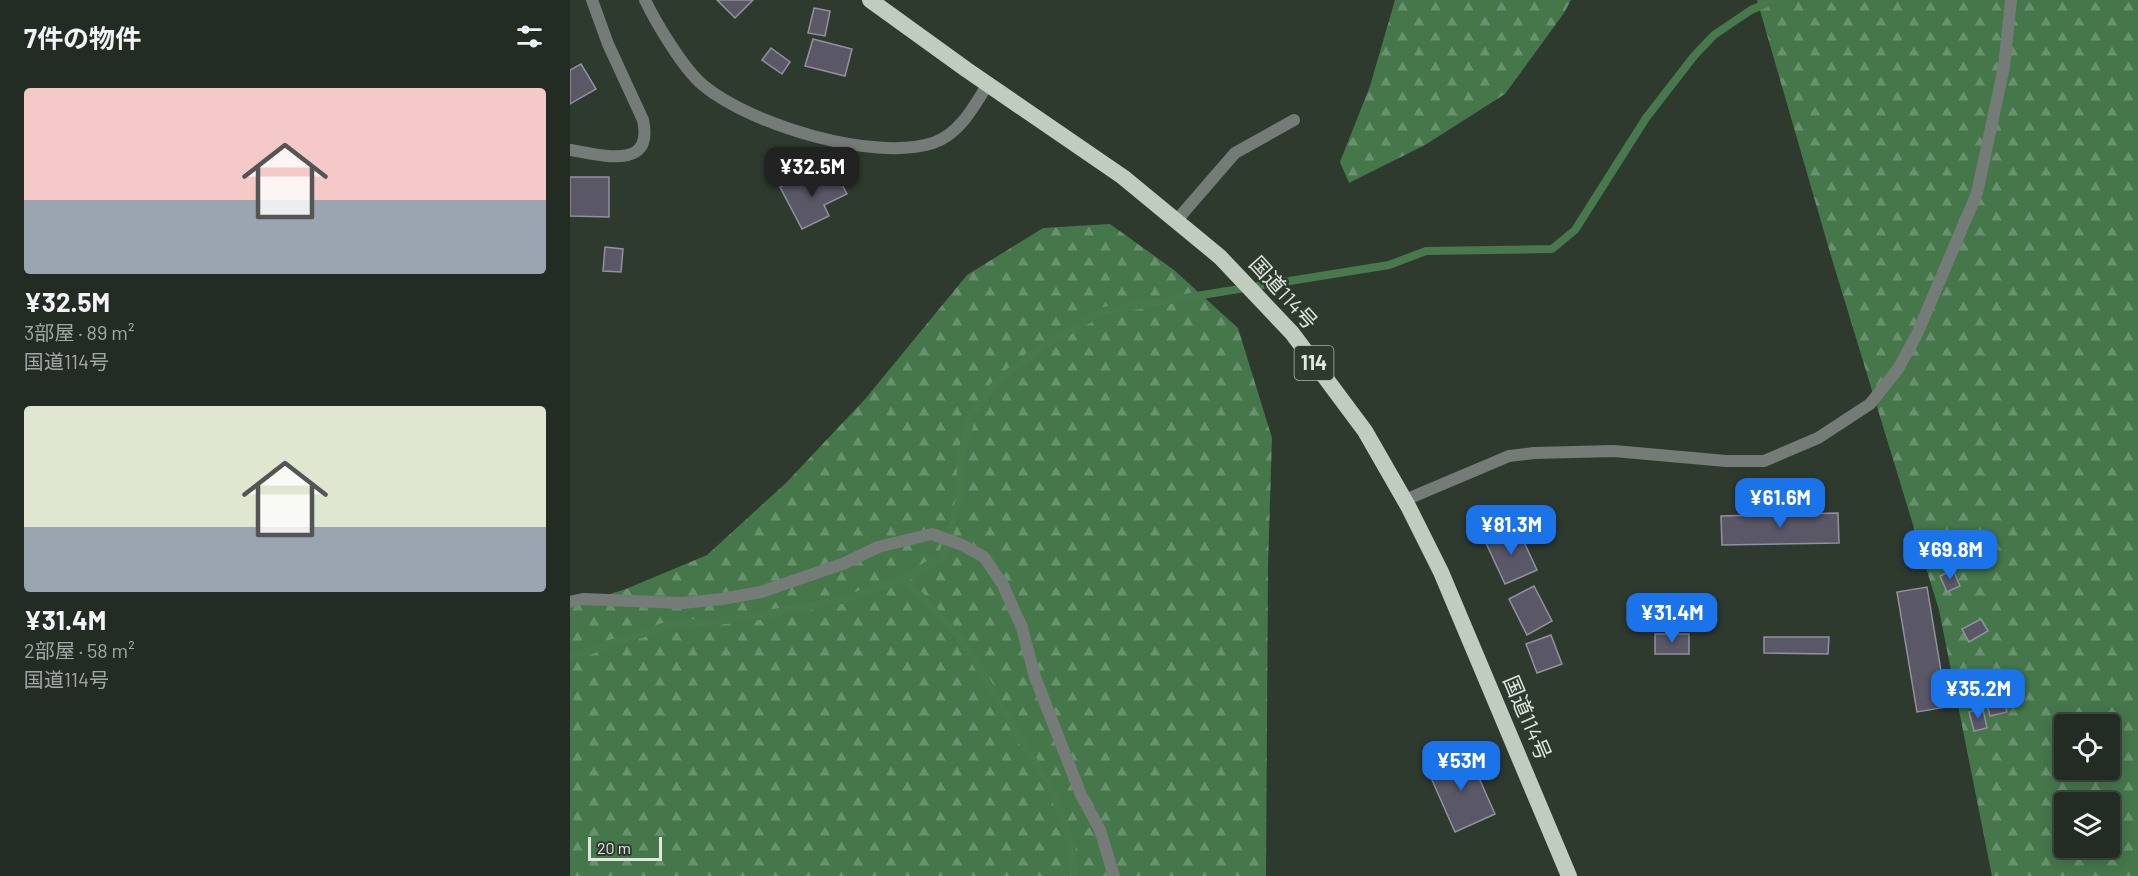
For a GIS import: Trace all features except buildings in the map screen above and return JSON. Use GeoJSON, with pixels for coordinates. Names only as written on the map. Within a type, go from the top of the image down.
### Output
{"type":"FeatureCollection","features":[{"type":"Feature","properties":{"kind":"highway","name":"国道114号"},"geometry":{"type":"LineString","coordinates":[[870,0],[1123,177],[1220,257],[1292,333],[1365,431],[1405,500],[1441,572],[1569,876]]}},
{"type":"Feature","properties":{"kind":"street"},"geometry":{"type":"LineString","coordinates":[[570,150],[627,156],[644,146],[643,120],[608,44],[592,0]]}},
{"type":"Feature","properties":{"kind":"street"},"geometry":{"type":"LineString","coordinates":[[645,0],[669,42],[702,85],[753,116],[818,136],[881,147],[908,147],[935,142],[960,126],[988,84]]}},
{"type":"Feature","properties":{"kind":"street"},"geometry":{"type":"LineString","coordinates":[[1405,500],[1509,456],[1534,453],[1614,451],[1726,461],[1764,460],[1818,438],[1870,404],[1898,369],[1917,334],[1977,193],[2004,67],[2011,0]]}},
{"type":"Feature","properties":{"kind":"street"},"geometry":{"type":"LineString","coordinates":[[1176,221],[1235,153],[1294,120]]}},
{"type":"Feature","properties":{"kind":"street"},"geometry":{"type":"LineString","coordinates":[[570,602],[583,599],[682,603],[722,599],[760,592],[845,563],[878,547],[932,534],[962,545],[984,557],[1003,585],[1022,628],[1039,688],[1081,795],[1100,830],[1114,876]]}},
{"type":"Feature","properties":{"kind":"green space"},"geometry":{"type":"Polygon","coordinates":[[[1395,0],[1571,0],[1505,94],[1425,145],[1349,183],[1340,162],[1370,86],[1395,0]]]}},
{"type":"Feature","properties":{"kind":"green space"},"geometry":{"type":"Polygon","coordinates":[[[1757,0],[2138,0],[2138,876],[1992,876],[1939,610],[1831,256],[1757,0]]]}},
{"type":"Feature","properties":{"kind":"green space"},"geometry":{"type":"Polygon","coordinates":[[[1110,224],[1174,270],[1238,328],[1272,438],[1268,565],[1266,876],[570,876],[570,601],[584,602],[626,589],[707,555],[786,483],[866,398],[967,275],[1043,228],[1110,224]]]}},
{"type":"Feature","properties":{"kind":"waterway"},"geometry":{"type":"LineString","coordinates":[[570,657],[672,624],[759,616],[847,599],[904,579],[942,557],[961,496],[961,457],[972,414],[997,382],[1041,347],[1103,311],[1389,265],[1426,251],[1552,249],[1575,230],[1646,118],[1694,56],[1714,35],[1751,10],[1774,0]]}},
{"type":"Feature","properties":{"kind":"waterway"},"geometry":{"type":"LineString","coordinates":[[904,579],[963,641],[1055,797],[1071,842],[1075,876]]}}]}
